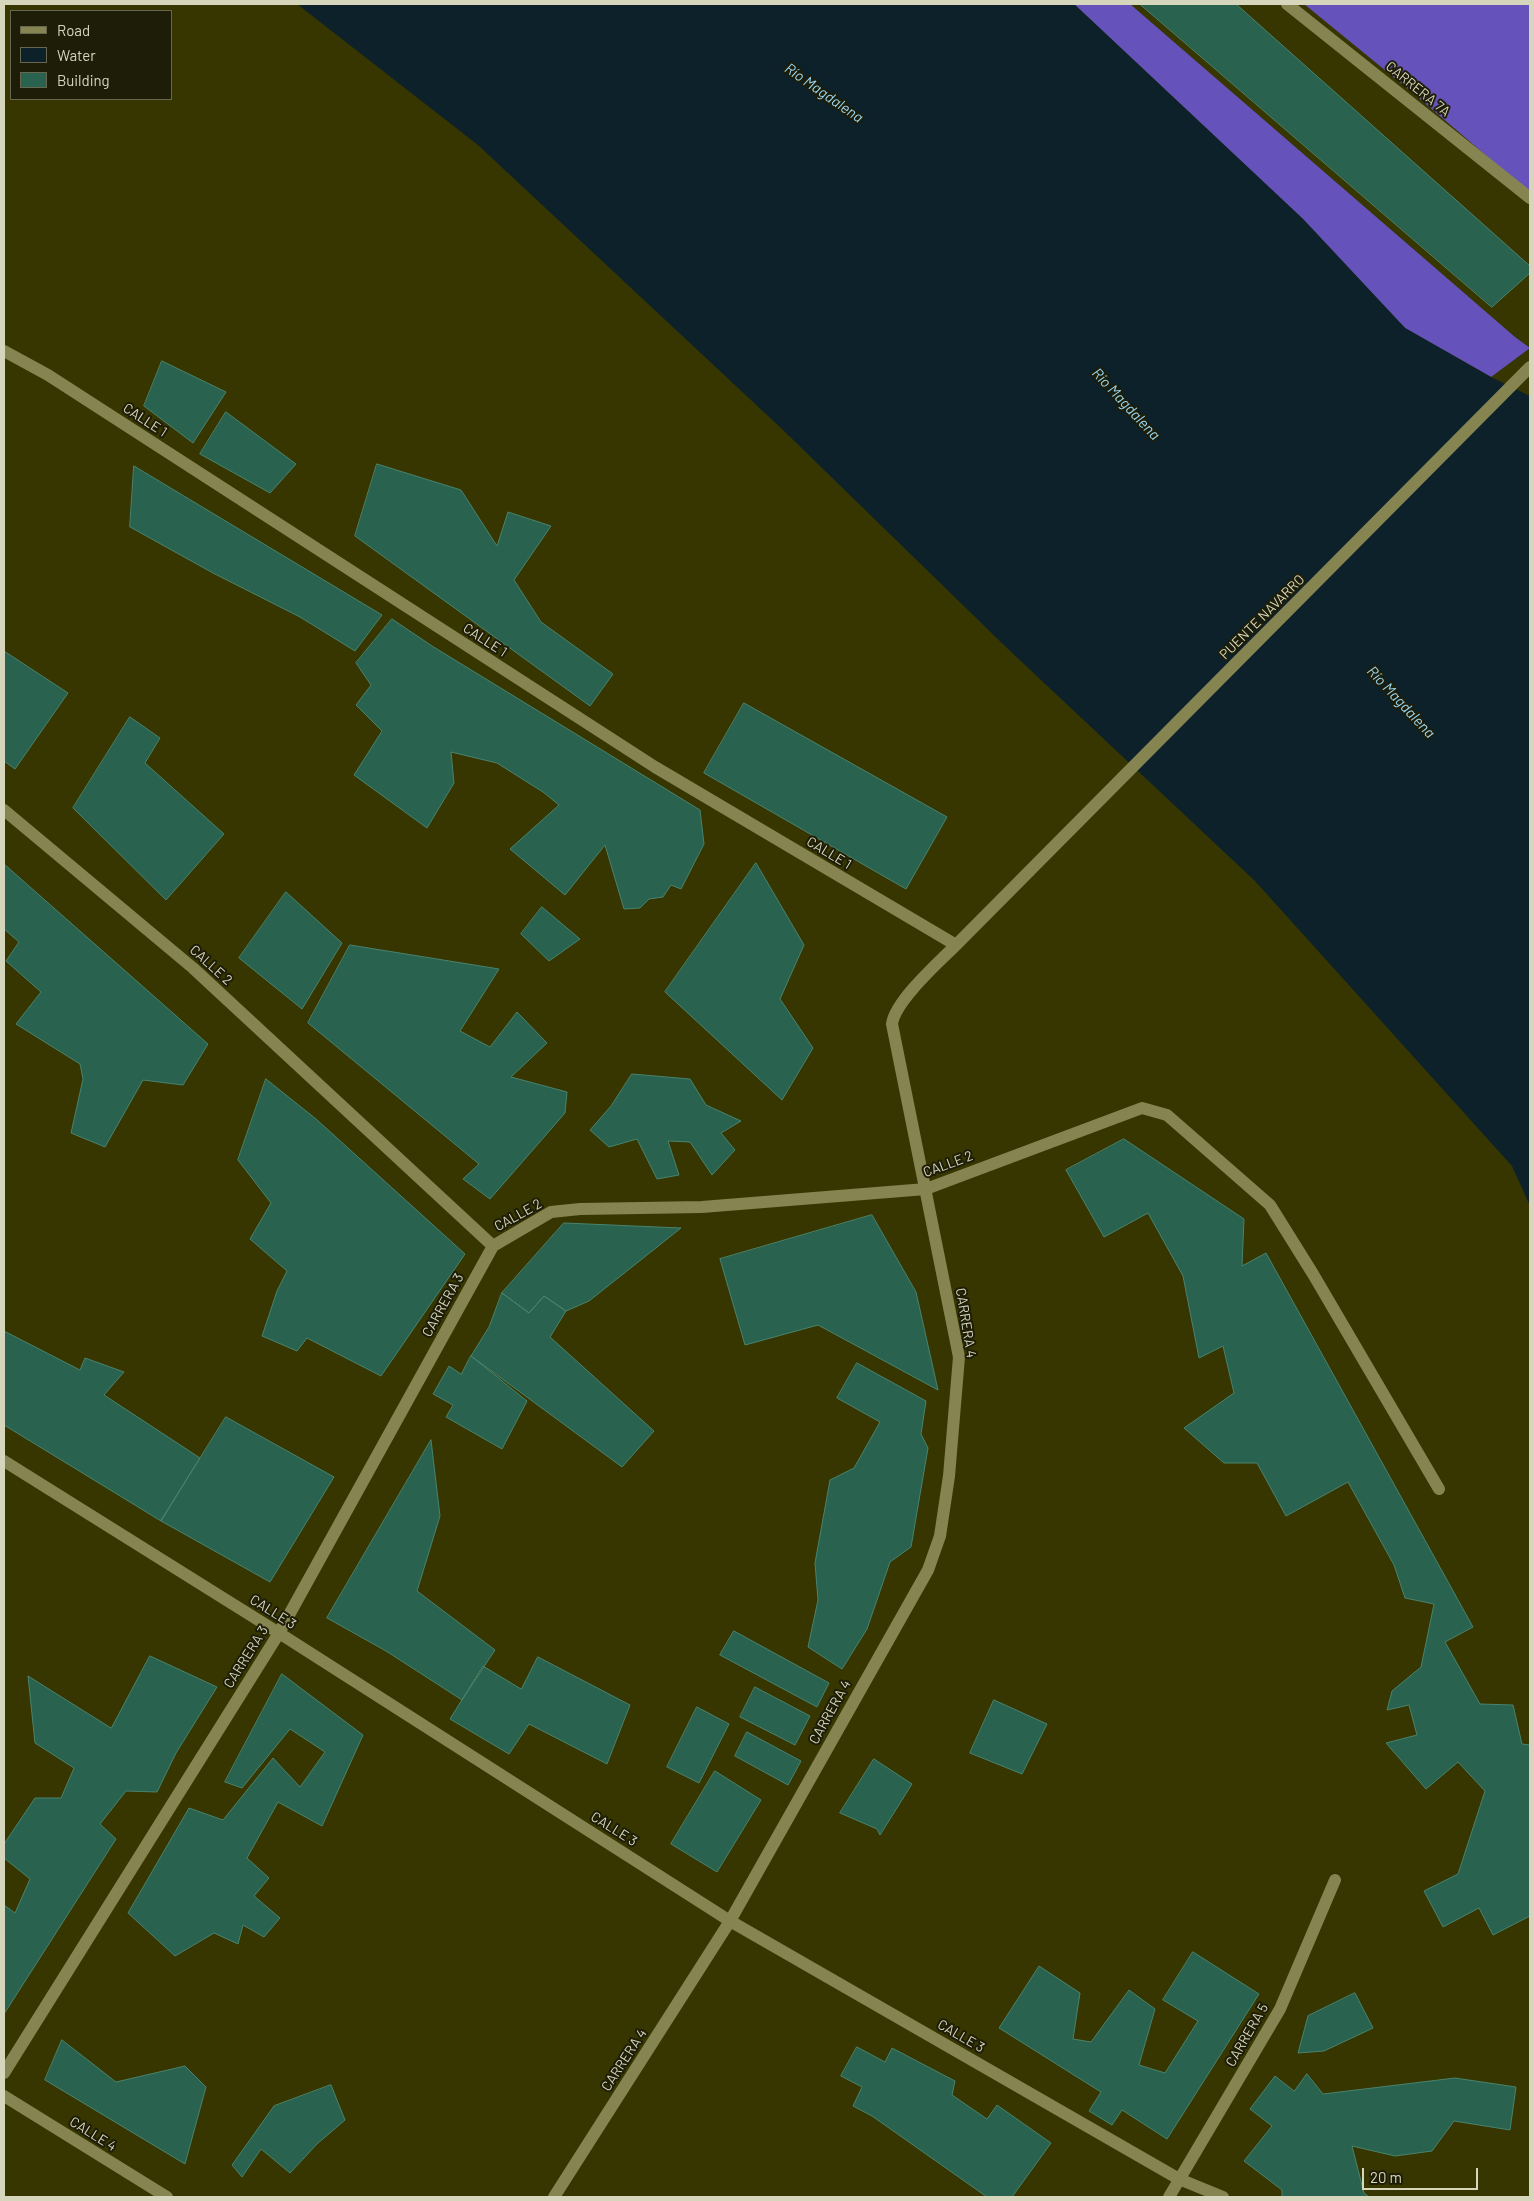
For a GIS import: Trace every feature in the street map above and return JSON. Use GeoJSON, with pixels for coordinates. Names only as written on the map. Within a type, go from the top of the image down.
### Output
{"type":"FeatureCollection","features":[{"type":"Feature","properties":{"kind":"street","name":"CARRERA 7A"},"geometry":{"type":"LineString","coordinates":[[1287,4],[1530,198]]}},
{"type":"Feature","properties":{"kind":"street","name":"CALLE 1"},"geometry":{"type":"LineString","coordinates":[[4,351],[48,375],[655,767],[956,945]]}},
{"type":"Feature","properties":{"kind":"street","name":"PUENTE NAVARRO"},"geometry":{"type":"LineString","coordinates":[[956,945],[1530,367]]}},
{"type":"Feature","properties":{"kind":"street","name":"CALLE 2"},"geometry":{"type":"LineString","coordinates":[[4,810],[193,968],[493,1246],[551,1212],[580,1209],[702,1207],[926,1189],[1142,1108],[1167,1115],[1270,1205],[1313,1274],[1439,1489]]}},
{"type":"Feature","properties":{"kind":"street","name":"CARRERA 4"},"geometry":{"type":"LineString","coordinates":[[554,2197],[730,1921],[928,1570],[940,1536],[949,1476],[959,1357],[892,1024],[895,1013],[900,1006],[956,945]]}},
{"type":"Feature","properties":{"kind":"street","name":"CARRERA 3"},"geometry":{"type":"LineString","coordinates":[[4,2072],[279,1633],[493,1246]]}},
{"type":"Feature","properties":{"kind":"street","name":"CALLE 3"},"geometry":{"type":"LineString","coordinates":[[4,1461],[279,1633],[730,1921],[1180,2179],[1223,2197]]}},
{"type":"Feature","properties":{"kind":"street","name":"CARRERA 5"},"geometry":{"type":"LineString","coordinates":[[1169,2197],[1280,2009],[1335,1880]]}},
{"type":"Feature","properties":{"kind":"street","name":"CALLE 4"},"geometry":{"type":"LineString","coordinates":[[4,2096],[167,2197]]}},
{"type":"Feature","properties":{"kind":"shaded area"},"geometry":{"type":"Polygon","coordinates":[[[1074,4],[1130,4],[1530,348],[1491,377],[1405,328],[1303,219],[1074,4]]]}},
{"type":"Feature","properties":{"kind":"shaded area"},"geometry":{"type":"Polygon","coordinates":[[[1304,4],[1530,4],[1530,193],[1413,93],[1304,4]]]}},
{"type":"Feature","properties":{"kind":"water","name":"Río Magdalena"},"geometry":{"type":"Polygon","coordinates":[[[297,4],[1074,4],[1303,219],[1405,328],[1491,377],[1530,396],[1530,1206],[1512,1166],[1255,881],[1008,649],[782,429],[478,145],[297,4]]]}},
{"type":"Feature","properties":{"kind":"building"},"geometry":{"type":"Polygon","coordinates":[[[1140,4],[1236,4],[1530,266],[1530,273],[1492,307],[1140,4]]]}},
{"type":"Feature","properties":{"kind":"building"},"geometry":{"type":"Polygon","coordinates":[[[162,361],[226,392],[193,443],[144,406],[162,361]]]}},
{"type":"Feature","properties":{"kind":"building"},"geometry":{"type":"Polygon","coordinates":[[[226,412],[296,464],[270,493],[200,454],[226,412]]]}},
{"type":"Feature","properties":{"kind":"building"},"geometry":{"type":"Polygon","coordinates":[[[377,464],[461,490],[497,546],[508,512],[551,526],[514,580],[541,622],[613,674],[590,706],[355,536],[377,464]]]}},
{"type":"Feature","properties":{"kind":"building"},"geometry":{"type":"Polygon","coordinates":[[[134,466],[382,615],[355,651],[300,617],[213,573],[130,527],[134,466]]]}},
{"type":"Feature","properties":{"kind":"building"},"geometry":{"type":"Polygon","coordinates":[[[392,619],[432,646],[700,810],[704,844],[681,889],[671,885],[663,897],[649,899],[640,908],[624,909],[605,845],[565,895],[510,849],[559,805],[543,792],[497,763],[451,752],[454,783],[427,828],[354,775],[382,731],[356,705],[371,685],[356,663],[392,619]]]}},
{"type":"Feature","properties":{"kind":"building"},"geometry":{"type":"Polygon","coordinates":[[[4,651],[68,693],[15,769],[4,761],[4,651]]]}},
{"type":"Feature","properties":{"kind":"building"},"geometry":{"type":"Polygon","coordinates":[[[744,703],[947,817],[906,889],[704,773],[744,703]]]}},
{"type":"Feature","properties":{"kind":"building"},"geometry":{"type":"Polygon","coordinates":[[[130,717],[160,738],[145,763],[224,834],[166,900],[73,808],[130,717]]]}},
{"type":"Feature","properties":{"kind":"building"},"geometry":{"type":"Polygon","coordinates":[[[756,863],[804,945],[780,999],[813,1048],[782,1100],[665,992],[756,863]]]}},
{"type":"Feature","properties":{"kind":"building"},"geometry":{"type":"Polygon","coordinates":[[[4,864],[208,1044],[183,1085],[143,1080],[105,1147],[71,1133],[83,1079],[80,1064],[16,1024],[41,992],[6,961],[19,942],[4,929],[4,864]]]}},
{"type":"Feature","properties":{"kind":"building"},"geometry":{"type":"Polygon","coordinates":[[[286,892],[342,943],[302,1009],[239,958],[286,892]]]}},
{"type":"Feature","properties":{"kind":"building"},"geometry":{"type":"Polygon","coordinates":[[[542,907],[580,939],[549,961],[521,934],[542,907]]]}},
{"type":"Feature","properties":{"kind":"building"},"geometry":{"type":"Polygon","coordinates":[[[350,945],[499,969],[460,1031],[490,1047],[517,1012],[547,1043],[511,1077],[567,1092],[565,1113],[490,1199],[463,1179],[479,1164],[308,1023],[350,945]]]}},
{"type":"Feature","properties":{"kind":"building"},"geometry":{"type":"Polygon","coordinates":[[[632,1074],[690,1079],[706,1105],[741,1121],[721,1133],[735,1150],[712,1175],[690,1142],[668,1141],[679,1175],[657,1179],[637,1139],[609,1147],[590,1130],[611,1106],[632,1074]]]}},
{"type":"Feature","properties":{"kind":"building"},"geometry":{"type":"Polygon","coordinates":[[[266,1079],[316,1119],[465,1254],[381,1376],[307,1338],[297,1351],[262,1336],[277,1291],[287,1271],[250,1239],[271,1203],[238,1160],[266,1079]]]}},
{"type":"Feature","properties":{"kind":"building"},"geometry":{"type":"Polygon","coordinates":[[[1124,1139],[1244,1219],[1242,1266],[1266,1253],[1473,1627],[1445,1642],[1480,1704],[1513,1705],[1522,1744],[1530,1745],[1530,1916],[1493,1935],[1479,1908],[1443,1927],[1424,1891],[1458,1874],[1485,1791],[1458,1762],[1426,1789],[1386,1743],[1417,1735],[1409,1705],[1387,1710],[1392,1691],[1421,1667],[1434,1604],[1405,1598],[1394,1565],[1348,1482],[1286,1516],[1257,1463],[1224,1463],[1184,1428],[1234,1393],[1223,1346],[1199,1358],[1183,1276],[1148,1213],[1104,1237],[1066,1170],[1124,1139]]]}},
{"type":"Feature","properties":{"kind":"building"},"geometry":{"type":"Polygon","coordinates":[[[872,1215],[916,1292],[938,1390],[818,1325],[745,1345],[720,1259],[872,1215]]]}},
{"type":"Feature","properties":{"kind":"building"},"geometry":{"type":"Polygon","coordinates":[[[564,1223],[681,1228],[589,1301],[566,1311],[544,1296],[529,1313],[502,1293],[564,1223]]]}},
{"type":"Feature","properties":{"kind":"building"},"geometry":{"type":"Polygon","coordinates":[[[502,1293],[529,1313],[544,1296],[566,1311],[550,1337],[654,1431],[622,1467],[471,1356],[489,1327],[502,1293]]]}},
{"type":"Feature","properties":{"kind":"building"},"geometry":{"type":"Polygon","coordinates":[[[4,1331],[80,1370],[85,1358],[124,1372],[104,1395],[200,1458],[161,1521],[4,1425],[4,1331]]]}},
{"type":"Feature","properties":{"kind":"building"},"geometry":{"type":"Polygon","coordinates":[[[471,1356],[527,1401],[502,1449],[446,1417],[453,1405],[433,1394],[449,1366],[461,1374],[471,1356]]]}},
{"type":"Feature","properties":{"kind":"building"},"geometry":{"type":"Polygon","coordinates":[[[857,1363],[926,1401],[921,1434],[928,1448],[911,1547],[890,1562],[867,1629],[842,1669],[808,1647],[818,1600],[815,1563],[830,1480],[854,1468],[880,1422],[837,1398],[857,1363]]]}},
{"type":"Feature","properties":{"kind":"building"},"geometry":{"type":"Polygon","coordinates":[[[226,1417],[334,1477],[270,1582],[161,1521],[226,1417]]]}},
{"type":"Feature","properties":{"kind":"building"},"geometry":{"type":"Polygon","coordinates":[[[431,1440],[440,1516],[417,1591],[495,1650],[462,1700],[386,1651],[327,1618],[431,1440]]]}},
{"type":"Feature","properties":{"kind":"building"},"geometry":{"type":"Polygon","coordinates":[[[734,1631],[829,1683],[817,1707],[720,1655],[734,1631]]]}},
{"type":"Feature","properties":{"kind":"building"},"geometry":{"type":"Polygon","coordinates":[[[150,1656],[217,1687],[176,1753],[157,1792],[126,1791],[100,1824],[116,1839],[4,2014],[4,1905],[15,1913],[30,1879],[4,1858],[4,1844],[35,1798],[61,1798],[74,1768],[35,1743],[28,1676],[111,1728],[150,1656]]]}},
{"type":"Feature","properties":{"kind":"building"},"geometry":{"type":"Polygon","coordinates":[[[538,1657],[630,1705],[607,1764],[529,1724],[509,1754],[450,1719],[483,1666],[521,1689],[538,1657]]]}},
{"type":"Feature","properties":{"kind":"building"},"geometry":{"type":"Polygon","coordinates":[[[282,1674],[363,1735],[322,1826],[278,1802],[247,1858],[269,1878],[254,1896],[280,1918],[264,1937],[243,1925],[238,1944],[214,1933],[175,1956],[128,1913],[189,1808],[223,1820],[273,1758],[300,1787],[325,1752],[290,1729],[242,1788],[225,1782],[282,1674]]]}},
{"type":"Feature","properties":{"kind":"building"},"geometry":{"type":"Polygon","coordinates":[[[755,1687],[810,1716],[795,1745],[740,1717],[755,1687]]]}},
{"type":"Feature","properties":{"kind":"building"},"geometry":{"type":"Polygon","coordinates":[[[994,1700],[1047,1724],[1022,1774],[970,1753],[994,1700]]]}},
{"type":"Feature","properties":{"kind":"building"},"geometry":{"type":"Polygon","coordinates":[[[697,1707],[729,1724],[699,1783],[667,1767],[697,1707]]]}},
{"type":"Feature","properties":{"kind":"building"},"geometry":{"type":"Polygon","coordinates":[[[747,1732],[801,1761],[788,1785],[735,1756],[747,1732]]]}},
{"type":"Feature","properties":{"kind":"building"},"geometry":{"type":"Polygon","coordinates":[[[874,1759],[912,1784],[880,1835],[877,1829],[840,1813],[874,1759]]]}},
{"type":"Feature","properties":{"kind":"building"},"geometry":{"type":"Polygon","coordinates":[[[715,1771],[761,1800],[717,1872],[671,1844],[715,1771]]]}},
{"type":"Feature","properties":{"kind":"building"},"geometry":{"type":"Polygon","coordinates":[[[1193,1952],[1259,1994],[1167,2139],[1122,2110],[1112,2125],[1089,2111],[1101,2092],[999,2028],[1039,1966],[1080,1993],[1073,2039],[1091,2042],[1129,1990],[1155,2009],[1139,2065],[1165,2073],[1198,2021],[1163,2000],[1193,1952]]]}},
{"type":"Feature","properties":{"kind":"building"},"geometry":{"type":"Polygon","coordinates":[[[1355,1993],[1373,2028],[1324,2051],[1298,2053],[1308,2016],[1355,1993]]]}},
{"type":"Feature","properties":{"kind":"building"},"geometry":{"type":"Polygon","coordinates":[[[62,2040],[116,2082],[185,2066],[206,2087],[185,2164],[45,2080],[62,2040]]]}},
{"type":"Feature","properties":{"kind":"building"},"geometry":{"type":"Polygon","coordinates":[[[857,2047],[885,2062],[892,2048],[955,2081],[952,2095],[987,2119],[997,2105],[1051,2143],[1012,2197],[987,2197],[872,2116],[853,2106],[862,2087],[841,2076],[857,2047]]]}},
{"type":"Feature","properties":{"kind":"building"},"geometry":{"type":"Polygon","coordinates":[[[1307,2074],[1323,2094],[1455,2078],[1516,2087],[1510,2130],[1454,2121],[1432,2151],[1395,2156],[1352,2146],[1364,2193],[1369,2197],[1282,2197],[1282,2190],[1244,2161],[1272,2126],[1250,2109],[1275,2076],[1294,2091],[1307,2074]]]}},
{"type":"Feature","properties":{"kind":"building"},"geometry":{"type":"Polygon","coordinates":[[[331,2085],[345,2120],[317,2144],[290,2173],[261,2149],[242,2177],[232,2165],[274,2106],[331,2085]]]}}]}
